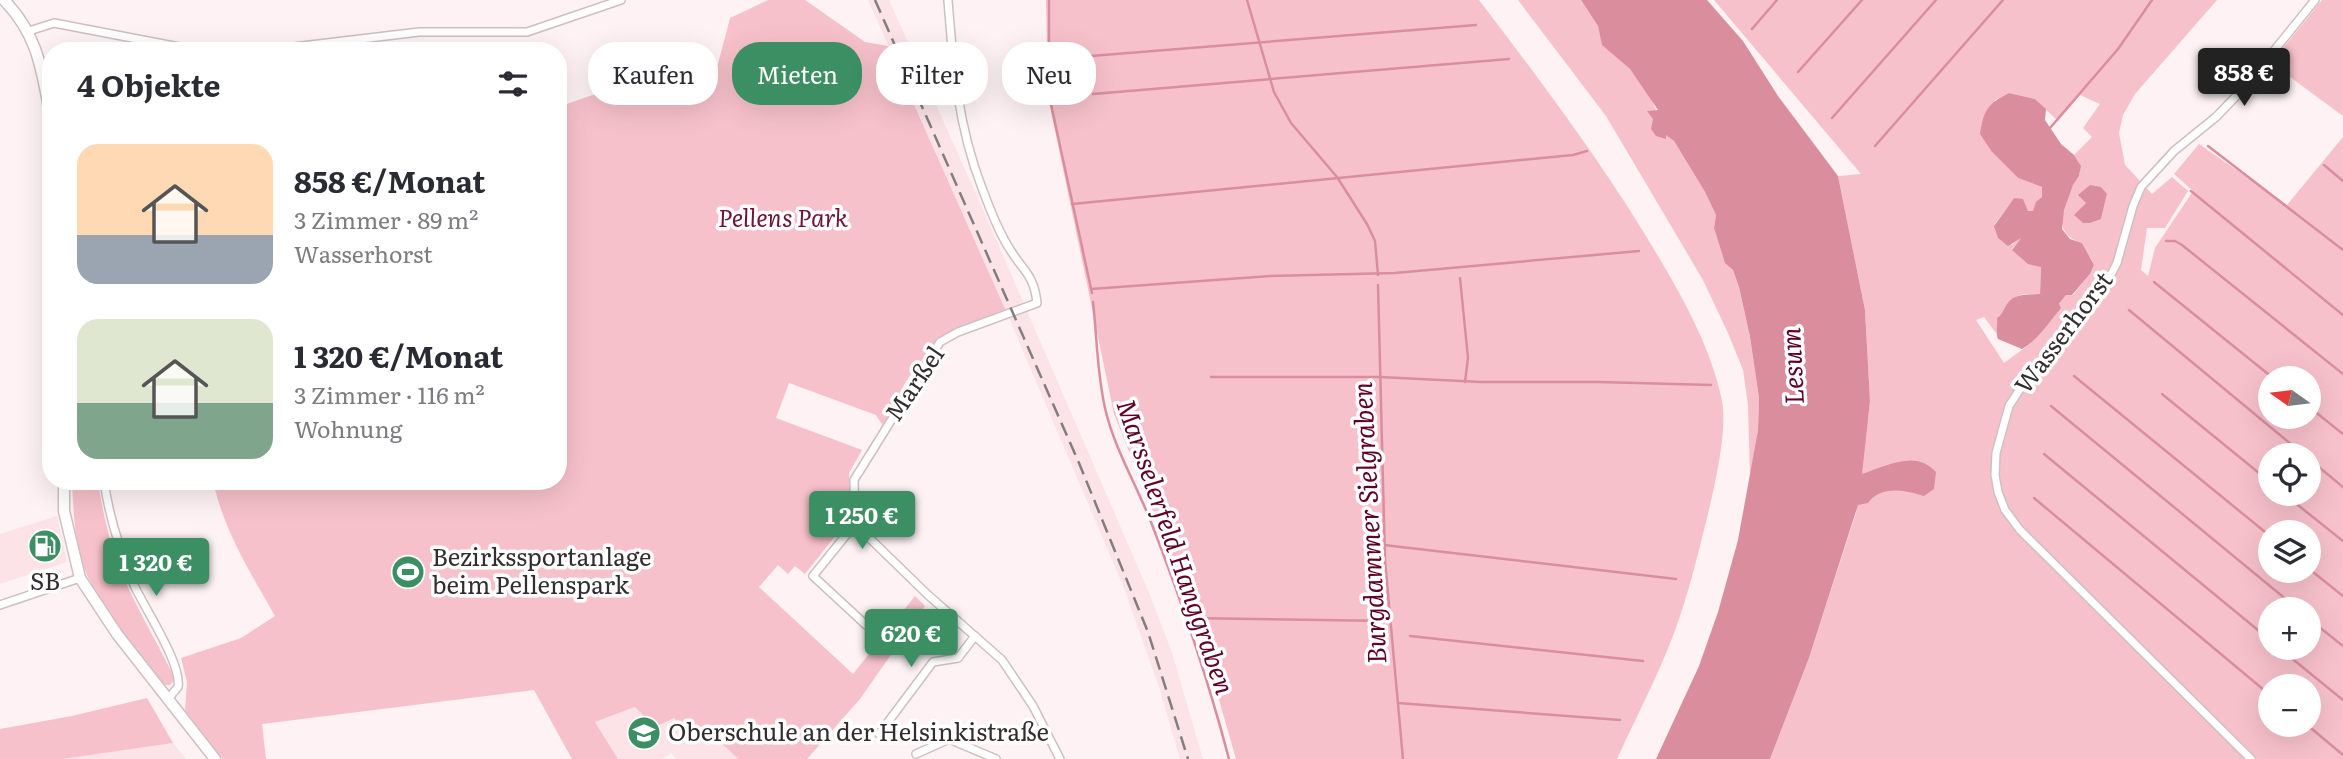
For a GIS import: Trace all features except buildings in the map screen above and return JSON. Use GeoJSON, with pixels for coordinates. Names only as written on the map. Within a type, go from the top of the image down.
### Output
{"type":"FeatureCollection","features":[{"type":"Feature","properties":{"kind":"street"},"geometry":{"type":"LineString","coordinates":[[4,0],[29,32],[36,48],[42,76]]}},
{"type":"Feature","properties":{"kind":"street"},"geometry":{"type":"LineString","coordinates":[[352,42],[419,32],[527,32],[621,0]]}},
{"type":"Feature","properties":{"kind":"street","name":"Marßel"},"geometry":{"type":"LineString","coordinates":[[855,524],[854,480],[940,342],[958,332],[1037,303],[1026,268],[1011,252],[983,191],[960,120],[948,0]]}},
{"type":"Feature","properties":{"kind":"street","name":"Wasserhorst"},"geometry":{"type":"LineString","coordinates":[[2251,759],[2020,530],[2005,510],[1998,492],[1996,453],[2010,406],[2027,378],[2102,292],[2117,263],[2141,187],[2174,151],[2216,117],[2243,89],[2315,0]]}},
{"type":"Feature","properties":{"kind":"street"},"geometry":{"type":"LineString","coordinates":[[29,32],[54,23],[153,42]]}},
{"type":"Feature","properties":{"kind":"street"},"geometry":{"type":"LineString","coordinates":[[64,490],[64,511],[80,578],[117,634],[215,759]]}},
{"type":"Feature","properties":{"kind":"street"},"geometry":{"type":"LineString","coordinates":[[106,490],[111,518],[126,563],[145,608],[177,669],[178,687],[168,699]]}},
{"type":"Feature","properties":{"kind":"street"},"geometry":{"type":"LineString","coordinates":[[866,625],[813,576],[855,524],[1002,660],[1033,706],[1060,759]]}},
{"type":"Feature","properties":{"kind":"street"},"geometry":{"type":"LineString","coordinates":[[0,605],[80,578]]}},
{"type":"Feature","properties":{"kind":"street"},"geometry":{"type":"LineString","coordinates":[[879,734],[933,662],[958,658],[975,636]]}},
{"type":"Feature","properties":{"kind":"street"},"geometry":{"type":"LineString","coordinates":[[916,754],[949,739],[996,759]]}},
{"type":"Feature","properties":{"kind":"shaded area"},"geometry":{"type":"Polygon","coordinates":[[[868,0],[889,0],[908,42],[887,42],[868,0]]]}},
{"type":"Feature","properties":{"kind":"shaded area"},"geometry":{"type":"Polygon","coordinates":[[[915,105],[936,105],[982,207],[1150,595],[1172,653],[1203,759],[1180,759],[1160,690],[1124,588],[915,105]]]}},
{"type":"Feature","properties":{"kind":"shaded area"},"geometry":{"type":"Polygon","coordinates":[[[57,516],[67,562],[0,584],[0,534],[57,516]]]}},
{"type":"Feature","properties":{"kind":"shaded area","name":"Oberschule an der Helsinkistraße"},"geometry":{"type":"Polygon","coordinates":[[[635,707],[706,728],[738,759],[676,759],[671,753],[662,759],[618,759],[595,722],[635,707]]]}},
{"type":"Feature","properties":{"kind":"shaded area"},"geometry":{"type":"Polygon","coordinates":[[[173,743],[186,759],[63,759],[173,743]]]}},
{"type":"Feature","properties":{"kind":"green space","name":"Pellens Park"},"geometry":{"type":"Polygon","coordinates":[[[768,0],[805,0],[865,42],[876,44],[876,105],[914,105],[1006,311],[938,339],[906,381],[883,426],[876,415],[789,383],[776,418],[862,450],[849,473],[852,515],[805,574],[795,566],[788,574],[778,565],[759,587],[853,674],[915,596],[925,606],[860,699],[807,759],[738,759],[706,728],[691,738],[674,718],[655,727],[635,707],[595,722],[618,759],[572,759],[534,690],[262,724],[266,759],[223,759],[185,711],[187,682],[181,658],[241,638],[275,616],[231,534],[216,490],[567,490],[567,104],[588,97],[588,105],[718,105],[718,64],[730,18],[768,0]]]}},
{"type":"Feature","properties":{"kind":"green space"},"geometry":{"type":"Polygon","coordinates":[[[1046,0],[1479,0],[1572,125],[1638,223],[1668,273],[1704,344],[1722,401],[1723,424],[1718,465],[1690,584],[1668,649],[1617,759],[1236,759],[1195,616],[1114,414],[1050,105],[1096,105],[1096,42],[1047,42],[1046,0]]]}},
{"type":"Feature","properties":{"kind":"green space"},"geometry":{"type":"Polygon","coordinates":[[[1518,0],[1581,0],[1598,26],[1603,45],[1630,69],[1650,96],[1666,134],[1674,141],[1705,192],[1716,215],[1714,228],[1725,262],[1733,270],[1739,287],[1750,337],[1759,398],[1758,430],[1750,476],[1748,405],[1743,370],[1703,280],[1606,116],[1518,0]]]}},
{"type":"Feature","properties":{"kind":"green space"},"geometry":{"type":"Polygon","coordinates":[[[1714,0],[2217,0],[2135,94],[2123,115],[2119,133],[2125,165],[2152,194],[2172,177],[2188,191],[2165,228],[2147,228],[2141,270],[2148,276],[2155,248],[2193,191],[2174,174],[2199,144],[2287,205],[2343,137],[2343,759],[1770,759],[1809,658],[1856,513],[1870,401],[1865,310],[1838,176],[1861,174],[1714,0]],[[2009,93],[1995,100],[1992,152],[2018,178],[2042,187],[2042,197],[2033,211],[2028,211],[2014,198],[1994,225],[2012,245],[2021,238],[2012,249],[2041,266],[2040,295],[2022,294],[2009,301],[1996,333],[1984,317],[1976,320],[2004,363],[2030,344],[2066,295],[2073,295],[2094,265],[2082,243],[2066,233],[2062,219],[2065,202],[2080,172],[2074,155],[2092,137],[2083,128],[2100,104],[2080,95],[2058,121],[2035,99],[2009,93]],[[2107,194],[2086,203],[2075,216],[2101,219],[2107,194]]]}},
{"type":"Feature","properties":{"kind":"green space"},"geometry":{"type":"Polygon","coordinates":[[[2322,0],[2343,0],[2343,116],[2271,63],[2322,0]]]}},
{"type":"Feature","properties":{"kind":"green space"},"geometry":{"type":"Polygon","coordinates":[[[73,490],[100,490],[114,553],[135,602],[175,679],[170,685],[164,685],[131,643],[91,584],[78,548],[73,490]]]}},
{"type":"Feature","properties":{"kind":"green space"},"geometry":{"type":"Polygon","coordinates":[[[147,698],[173,743],[63,759],[0,759],[0,729],[72,716],[147,698]]]}},
{"type":"Feature","properties":{"kind":"water","name":"Lesum"},"geometry":{"type":"Polygon","coordinates":[[[1581,0],[1707,0],[1743,41],[1778,96],[1838,176],[1865,310],[1870,401],[1862,474],[1910,460],[1928,465],[1936,472],[1934,489],[1924,496],[1886,491],[1873,497],[1868,503],[1858,505],[1809,658],[1770,759],[1656,759],[1699,666],[1718,612],[1738,540],[1758,430],[1759,398],[1739,287],[1733,270],[1725,263],[1714,228],[1716,215],[1674,141],[1666,135],[1666,139],[1656,136],[1651,129],[1653,119],[1647,111],[1658,110],[1630,69],[1602,45],[1598,26],[1581,0]]]}},
{"type":"Feature","properties":{"kind":"water"},"geometry":{"type":"Polygon","coordinates":[[[2009,93],[2035,99],[2046,109],[2045,120],[2061,144],[2074,155],[2081,166],[2064,210],[2062,229],[2070,239],[2082,243],[2094,265],[2072,295],[2066,295],[2059,304],[2061,308],[2043,330],[2022,349],[1998,339],[1997,318],[2010,300],[2022,295],[2040,294],[2041,267],[2028,264],[2012,250],[2021,238],[2008,246],[1998,238],[1994,226],[2014,198],[2023,199],[2028,211],[2033,211],[2036,202],[2042,197],[2042,187],[2018,178],[1992,152],[1980,134],[1988,109],[2009,93]]]}},
{"type":"Feature","properties":{"kind":"water"},"geometry":{"type":"Polygon","coordinates":[[[2090,185],[2101,187],[2107,194],[2101,219],[2083,223],[2074,215],[2086,203],[2078,195],[2090,185]]]}},
{"type":"Feature","properties":{"kind":"waterway","name":"Marsselerfeld Hanggraben"},"geometry":{"type":"LineString","coordinates":[[1049,0],[1049,95],[1092,293]]}},
{"type":"Feature","properties":{"kind":"waterway","name":"Burgdammer Sielgraben"},"geometry":{"type":"LineString","coordinates":[[1247,0],[1274,92],[1291,123],[1337,177],[1367,224],[1375,241],[1378,275]]}},
{"type":"Feature","properties":{"kind":"waterway"},"geometry":{"type":"LineString","coordinates":[[1752,29],[1777,0]]}},
{"type":"Feature","properties":{"kind":"waterway"},"geometry":{"type":"LineString","coordinates":[[1798,72],[1862,0]]}},
{"type":"Feature","properties":{"kind":"waterway"},"geometry":{"type":"LineString","coordinates":[[1832,118],[1936,0]]}},
{"type":"Feature","properties":{"kind":"waterway"},"geometry":{"type":"LineString","coordinates":[[1875,146],[2003,0]]}},
{"type":"Feature","properties":{"kind":"waterway"},"geometry":{"type":"LineString","coordinates":[[2050,128],[2118,49],[2152,0]]}},
{"type":"Feature","properties":{"kind":"waterway"},"geometry":{"type":"LineString","coordinates":[[1096,56],[1476,25]]}},
{"type":"Feature","properties":{"kind":"waterway"},"geometry":{"type":"LineString","coordinates":[[1096,94],[1509,59]]}},
{"type":"Feature","properties":{"kind":"waterway"},"geometry":{"type":"LineString","coordinates":[[2208,146],[2343,250]]}},
{"type":"Feature","properties":{"kind":"waterway"},"geometry":{"type":"LineString","coordinates":[[1072,204],[1573,155],[1587,151]]}},
{"type":"Feature","properties":{"kind":"waterway"},"geometry":{"type":"LineString","coordinates":[[2324,165],[2343,181]]}},
{"type":"Feature","properties":{"kind":"waterway"},"geometry":{"type":"LineString","coordinates":[[2191,191],[2343,315]]}},
{"type":"Feature","properties":{"kind":"waterway"},"geometry":{"type":"LineString","coordinates":[[2166,241],[2175,241],[2182,245],[2343,374]]}},
{"type":"Feature","properties":{"kind":"waterway"},"geometry":{"type":"LineString","coordinates":[[1091,289],[1270,276],[1395,273],[1639,251]]}},
{"type":"Feature","properties":{"kind":"waterway"},"geometry":{"type":"LineString","coordinates":[[1460,278],[1468,358],[1465,382]]}},
{"type":"Feature","properties":{"kind":"waterway"},"geometry":{"type":"LineString","coordinates":[[2154,282],[2258,366]]}},
{"type":"Feature","properties":{"kind":"waterway","name":"Burgdammer Sielgraben"},"geometry":{"type":"LineString","coordinates":[[1378,285],[1385,561],[1403,759]]}},
{"type":"Feature","properties":{"kind":"waterway","name":"Marsselerfeld Hanggraben"},"geometry":{"type":"LineString","coordinates":[[1093,302],[1100,382],[1109,423],[1173,580],[1229,759]]}},
{"type":"Feature","properties":{"kind":"waterway"},"geometry":{"type":"LineString","coordinates":[[2129,310],[2290,443]]}},
{"type":"Feature","properties":{"kind":"waterway"},"geometry":{"type":"LineString","coordinates":[[2074,376],[2258,526]]}},
{"type":"Feature","properties":{"kind":"waterway"},"geometry":{"type":"LineString","coordinates":[[1211,377],[1380,377],[1481,382],[1711,385]]}},
{"type":"Feature","properties":{"kind":"waterway"},"geometry":{"type":"LineString","coordinates":[[2162,394],[2258,472]]}},
{"type":"Feature","properties":{"kind":"waterway"},"geometry":{"type":"LineString","coordinates":[[2051,406],[2283,597]]}},
{"type":"Feature","properties":{"kind":"waterway"},"geometry":{"type":"LineString","coordinates":[[2321,416],[2343,434]]}},
{"type":"Feature","properties":{"kind":"waterway"},"geometry":{"type":"LineString","coordinates":[[2044,454],[2258,630]]}},
{"type":"Feature","properties":{"kind":"waterway"},"geometry":{"type":"LineString","coordinates":[[2321,469],[2343,487]]}},
{"type":"Feature","properties":{"kind":"waterway"},"geometry":{"type":"LineString","coordinates":[[2034,498],[2258,685]]}},
{"type":"Feature","properties":{"kind":"waterway"},"geometry":{"type":"LineString","coordinates":[[2299,506],[2343,541]]}},
{"type":"Feature","properties":{"kind":"waterway"},"geometry":{"type":"LineString","coordinates":[[1384,545],[1676,579]]}},
{"type":"Feature","properties":{"kind":"waterway"},"geometry":{"type":"LineString","coordinates":[[2321,578],[2343,596]]}},
{"type":"Feature","properties":{"kind":"waterway"},"geometry":{"type":"LineString","coordinates":[[1186,618],[1389,621]]}},
{"type":"Feature","properties":{"kind":"waterway"},"geometry":{"type":"LineString","coordinates":[[2321,628],[2343,646]]}},
{"type":"Feature","properties":{"kind":"waterway"},"geometry":{"type":"LineString","coordinates":[[1410,636],[1643,661]]}},
{"type":"Feature","properties":{"kind":"waterway"},"geometry":{"type":"LineString","coordinates":[[2294,660],[2343,700]]}},
{"type":"Feature","properties":{"kind":"waterway"},"geometry":{"type":"LineString","coordinates":[[1398,703],[1620,720]]}},
{"type":"Feature","properties":{"kind":"waterway"},"geometry":{"type":"LineString","coordinates":[[2321,737],[2343,755]]}},
{"type":"Feature","properties":{"kind":"railway"},"geometry":{"type":"LineString","coordinates":[[875,0],[1079,463],[1148,632],[1188,759]]}},
{"type":"Feature","properties":{"kind":"place","name":"SB"},"geometry":{"type":"Point","coordinates":[45,546]}},
{"type":"Feature","properties":{"kind":"place","name":"Bezirkssportanlage beim Pellenspark"},"geometry":{"type":"Point","coordinates":[408,572]}},
{"type":"Feature","properties":{"kind":"place","name":"Oberschule an der Helsinkistraße"},"geometry":{"type":"Point","coordinates":[644,733]}}]}
